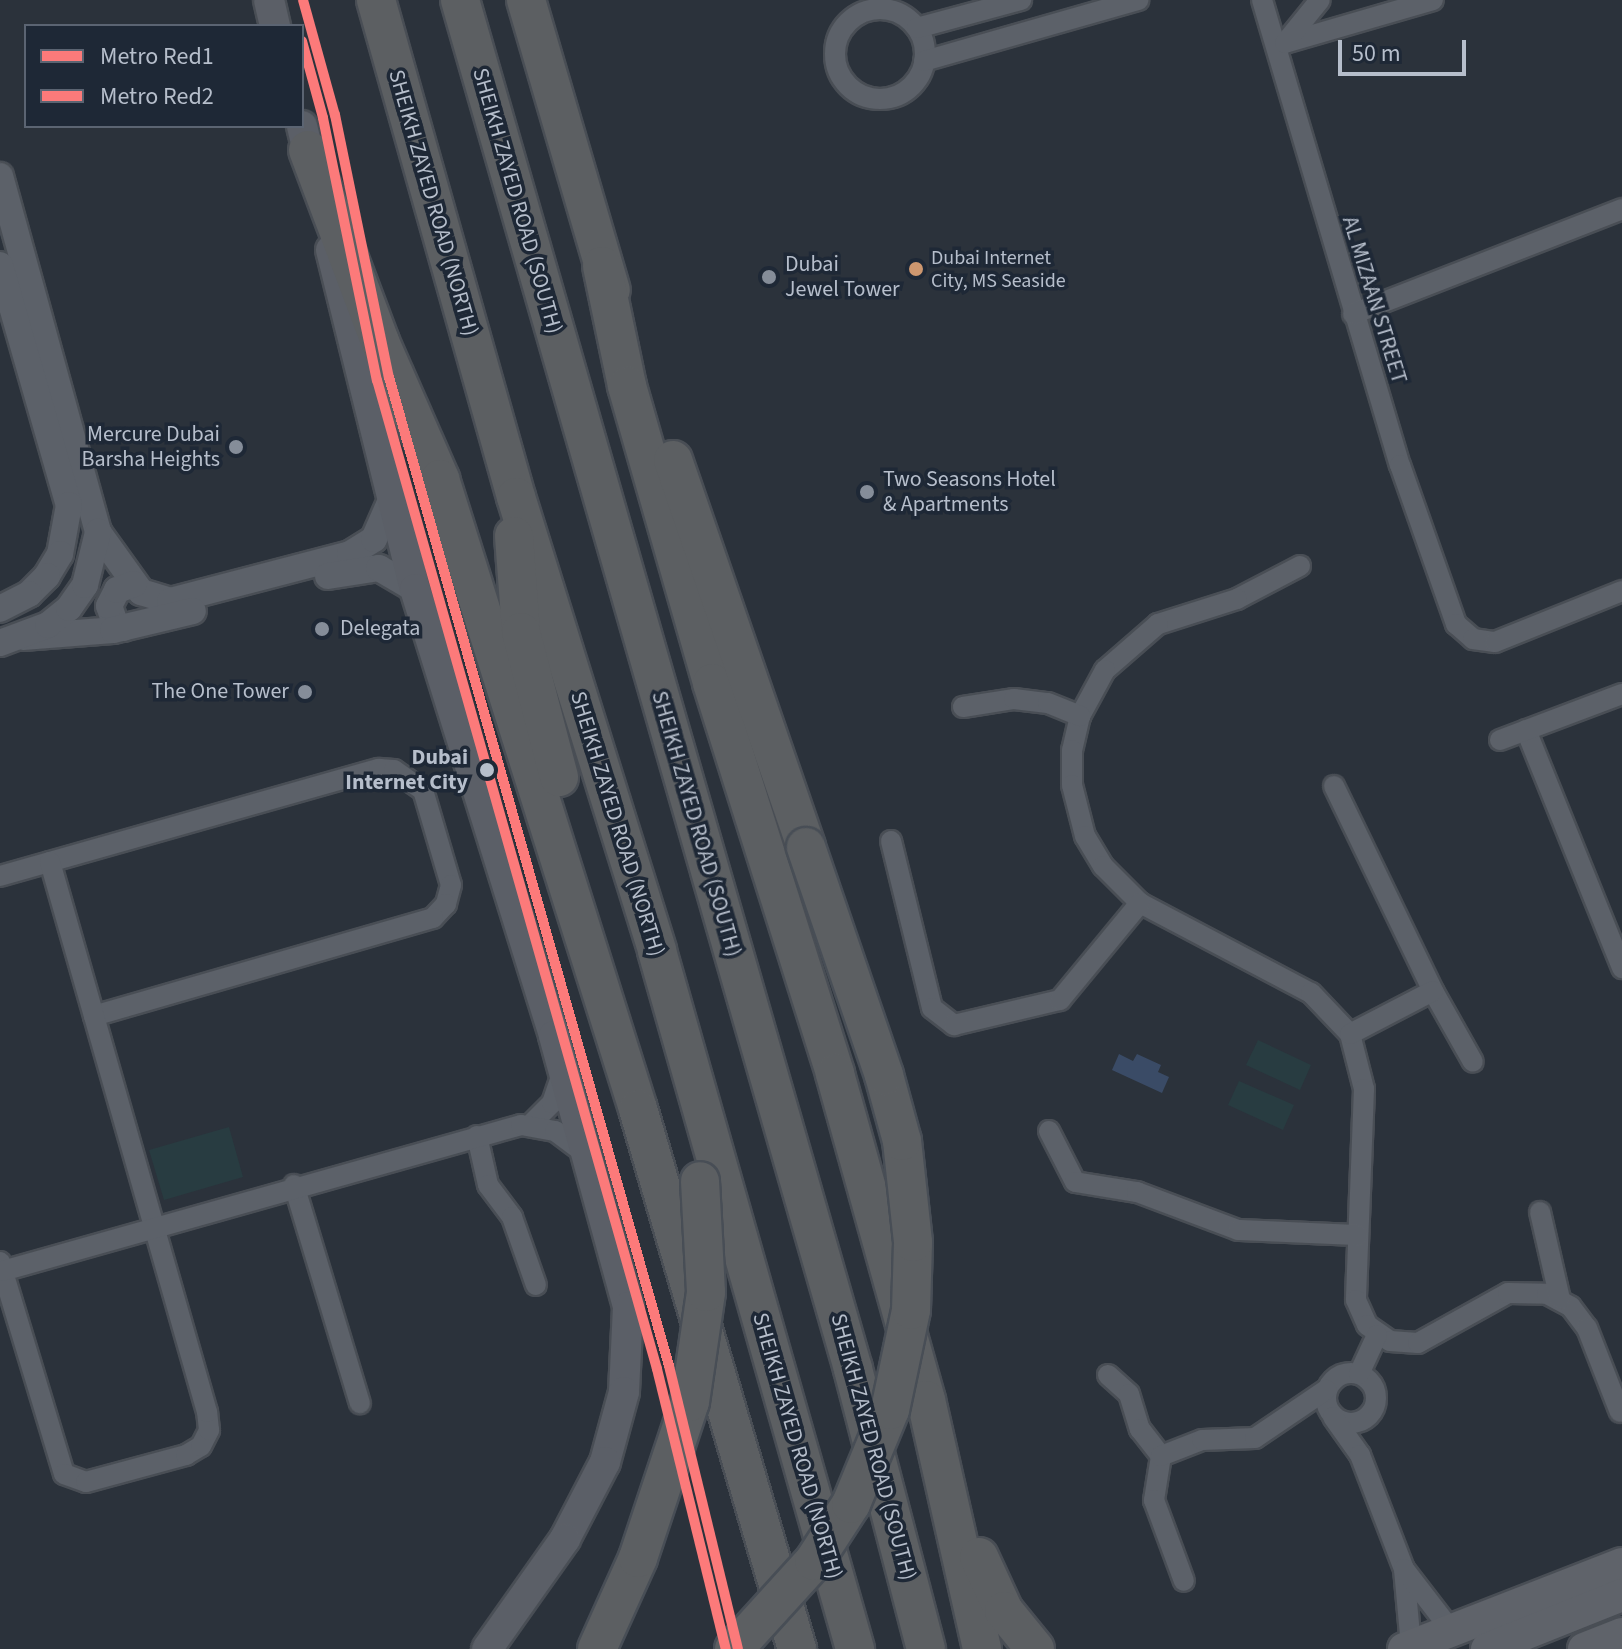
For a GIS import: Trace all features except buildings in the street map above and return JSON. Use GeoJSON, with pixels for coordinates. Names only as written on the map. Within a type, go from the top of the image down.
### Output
{"type":"FeatureCollection","features":[{"type":"Feature","properties":{"kind":"highway","name":"SHEIKH ZAYED ROAD (NORTH)"},"geometry":{"type":"LineString","coordinates":[[376,0],[516,497],[614,812],[855,1649]]}},
{"type":"Feature","properties":{"kind":"highway","name":"SHEIKH ZAYED ROAD (SOUTH)"},"geometry":{"type":"LineString","coordinates":[[460,0],[853,1369],[926,1649]]}},
{"type":"Feature","properties":{"kind":"highway"},"geometry":{"type":"LineString","coordinates":[[526,0],[602,266],[636,416],[712,683],[853,1135],[941,1457],[982,1649]]}},
{"type":"Feature","properties":{"kind":"highway"},"geometry":{"type":"LineString","coordinates":[[305,138],[380,342],[429,449],[638,1109],[797,1649]]}},
{"type":"Feature","properties":{"kind":"highway"},"geometry":{"type":"LineString","coordinates":[[602,266],[884,1075],[902,1141],[912,1220],[911,1310],[890,1410],[851,1504],[814,1561],[734,1649]]}},
{"type":"Feature","properties":{"kind":"highway"},"geometry":{"type":"LineString","coordinates":[[516,497],[514,565],[521,632],[620,1007],[638,1109]]}},
{"type":"Feature","properties":{"kind":"highway"},"geometry":{"type":"LineString","coordinates":[[597,1649],[638,1558],[690,1402],[706,1292],[700,1181],[623,902],[614,812]]}},
{"type":"Feature","properties":{"kind":"highway"},"geometry":{"type":"LineString","coordinates":[[941,1457],[989,1583],[1035,1649]]}},
{"type":"Feature","properties":{"kind":"main road"},"geometry":{"type":"LineString","coordinates":[[269,0],[275,24]]}},
{"type":"Feature","properties":{"kind":"main road"},"geometry":{"type":"LineString","coordinates":[[305,138],[415,589],[563,1067],[628,1307],[624,1392],[605,1462],[586,1501],[487,1649]]}},
{"type":"Feature","properties":{"kind":"main road"},"geometry":{"type":"LineString","coordinates":[[1407,1648],[1622,1564]]}},
{"type":"Feature","properties":{"kind":"main road"},"geometry":{"type":"LineString","coordinates":[[1487,1649],[1622,1595]]}},
{"type":"Feature","properties":{"kind":"main road"},"geometry":{"type":"LineString","coordinates":[[1584,1649],[1622,1634]]}},
{"type":"Feature","properties":{"kind":"street"},"geometry":{"type":"LineString","coordinates":[[917,28],[1021,0]]}},
{"type":"Feature","properties":{"kind":"street"},"geometry":{"type":"LineString","coordinates":[[924,61],[1138,0]]}},
{"type":"Feature","properties":{"kind":"street"},"geometry":{"type":"LineString","coordinates":[[1279,45],[1320,0]]}},
{"type":"Feature","properties":{"kind":"street"},"geometry":{"type":"LineString","coordinates":[[1279,45],[1433,0]]}},
{"type":"Feature","properties":{"kind":"street"},"geometry":{"type":"LineString","coordinates":[[883,4],[917,28],[924,61],[916,80],[894,96],[869,97],[853,90],[840,75],[835,57],[838,38],[852,8],[883,4]]}},
{"type":"Feature","properties":{"kind":"street","name":"AL MIZAAN STREET"},"geometry":{"type":"LineString","coordinates":[[1258,4],[1279,45],[1353,314],[1400,465],[1456,624],[1473,639],[1495,642],[1622,591]]}},
{"type":"Feature","properties":{"kind":"street"},"geometry":{"type":"LineString","coordinates":[[0,176],[98,532],[134,584],[150,597],[170,601],[350,554],[383,527],[391,500]]}},
{"type":"Feature","properties":{"kind":"street"},"geometry":{"type":"LineString","coordinates":[[1353,314],[1622,209]]}},
{"type":"Feature","properties":{"kind":"street"},"geometry":{"type":"LineString","coordinates":[[0,265],[69,505],[60,554],[47,576],[29,594],[0,609]]}},
{"type":"Feature","properties":{"kind":"street"},"geometry":{"type":"LineString","coordinates":[[12,640],[48,625],[77,596],[95,559],[98,532]]}},
{"type":"Feature","properties":{"kind":"street"},"geometry":{"type":"LineString","coordinates":[[1300,566],[1237,599],[1174,617],[1143,633],[1105,670],[1080,716],[1071,768],[1079,820],[1103,866],[1140,903],[1311,993],[1350,1034],[1364,1089],[1356,1300],[1377,1335],[1418,1343],[1508,1293],[1535,1291],[1560,1299],[1587,1328],[1620,1412]]}},
{"type":"Feature","properties":{"kind":"street"},"geometry":{"type":"LineString","coordinates":[[12,640],[123,628],[365,567],[393,572],[415,589]]}},
{"type":"Feature","properties":{"kind":"street"},"geometry":{"type":"LineString","coordinates":[[123,628],[110,615],[112,597],[134,584]]}},
{"type":"Feature","properties":{"kind":"street"},"geometry":{"type":"LineString","coordinates":[[1500,740],[1622,694]]}},
{"type":"Feature","properties":{"kind":"street"},"geometry":{"type":"LineString","coordinates":[[963,707],[1022,699],[1080,716]]}},
{"type":"Feature","properties":{"kind":"street"},"geometry":{"type":"LineString","coordinates":[[1526,730],[1622,968]]}},
{"type":"Feature","properties":{"kind":"street"},"geometry":{"type":"LineString","coordinates":[[0,876],[387,769],[423,790],[449,875],[446,904],[425,922],[94,1016]]}},
{"type":"Feature","properties":{"kind":"street"},"geometry":{"type":"LineString","coordinates":[[1334,786],[1433,991],[1473,1062]]}},
{"type":"Feature","properties":{"kind":"street"},"geometry":{"type":"LineString","coordinates":[[891,841],[932,1008],[954,1025],[1060,1000],[1140,903]]}},
{"type":"Feature","properties":{"kind":"street"},"geometry":{"type":"LineString","coordinates":[[50,862],[94,1016],[154,1227],[209,1421],[206,1438],[186,1455],[86,1482],[64,1474],[1,1267],[154,1227],[294,1185],[526,1124],[552,1103],[563,1067]]}},
{"type":"Feature","properties":{"kind":"street"},"geometry":{"type":"LineString","coordinates":[[1350,1034],[1433,991]]}},
{"type":"Feature","properties":{"kind":"street"},"geometry":{"type":"LineString","coordinates":[[526,1124],[567,1138],[588,1157]]}},
{"type":"Feature","properties":{"kind":"street"},"geometry":{"type":"LineString","coordinates":[[1049,1131],[1075,1182],[1137,1192],[1238,1230],[1358,1235]]}},
{"type":"Feature","properties":{"kind":"street"},"geometry":{"type":"LineString","coordinates":[[477,1136],[488,1185],[512,1217],[536,1285]]}},
{"type":"Feature","properties":{"kind":"street"},"geometry":{"type":"LineString","coordinates":[[294,1185],[360,1403]]}},
{"type":"Feature","properties":{"kind":"street"},"geometry":{"type":"LineString","coordinates":[[1540,1212],[1560,1299]]}},
{"type":"Feature","properties":{"kind":"street"},"geometry":{"type":"LineString","coordinates":[[1359,1374],[1377,1335]]}},
{"type":"Feature","properties":{"kind":"street"},"geometry":{"type":"LineString","coordinates":[[1360,1455],[1368,1416],[1376,1396],[1371,1382],[1359,1374],[1335,1377],[1329,1406],[1360,1455],[1404,1569],[1451,1630]]}},
{"type":"Feature","properties":{"kind":"street"},"geometry":{"type":"LineString","coordinates":[[1108,1375],[1129,1394],[1140,1429],[1161,1456],[1154,1500],[1184,1581]]}},
{"type":"Feature","properties":{"kind":"street"},"geometry":{"type":"LineString","coordinates":[[1161,1456],[1202,1440],[1255,1438],[1300,1406],[1329,1406],[1357,1423],[1368,1416]]}},
{"type":"Feature","properties":{"kind":"street"},"geometry":{"type":"LineString","coordinates":[[1404,1569],[1407,1648]]}},
{"type":"Feature","properties":{"kind":"green space"},"geometry":{"type":"Polygon","coordinates":[[[1258,1040],[1311,1065],[1300,1090],[1246,1065],[1258,1040]]]}},
{"type":"Feature","properties":{"kind":"green space"},"geometry":{"type":"Polygon","coordinates":[[[1239,1081],[1294,1105],[1283,1130],[1228,1105],[1239,1081]]]}},
{"type":"Feature","properties":{"kind":"green space"},"geometry":{"type":"Polygon","coordinates":[[[229,1127],[243,1177],[164,1200],[149,1150],[229,1127]]]}},
{"type":"Feature","properties":{"kind":"water"},"geometry":{"type":"Polygon","coordinates":[[[1119,1054],[1133,1061],[1137,1054],[1161,1065],[1158,1072],[1169,1077],[1162,1093],[1112,1070],[1119,1054]]]}},
{"type":"Feature","properties":{"kind":"metro line","name":"Red1"},"geometry":{"type":"LineString","coordinates":[[303,0],[335,115],[389,377],[669,1366],[738,1649]]}},
{"type":"Feature","properties":{"kind":"metro line","name":"Red2"},"geometry":{"type":"LineString","coordinates":[[304,48],[323,118],[377,380],[657,1369],[726,1649]]}},
{"type":"Feature","properties":{"kind":"place","name":"Dubai Internet City, MS Seaside"},"geometry":{"type":"Point","coordinates":[916,269]}},
{"type":"Feature","properties":{"kind":"place","name":"Dubai Jewel Tower"},"geometry":{"type":"Point","coordinates":[769,277]}},
{"type":"Feature","properties":{"kind":"place","name":"Mercure Dubai Barsha Heights"},"geometry":{"type":"Point","coordinates":[236,447]}},
{"type":"Feature","properties":{"kind":"place","name":"Two Seasons Hotel & Apartments"},"geometry":{"type":"Point","coordinates":[867,492]}},
{"type":"Feature","properties":{"kind":"place","name":"Delegata"},"geometry":{"type":"Point","coordinates":[322,629]}},
{"type":"Feature","properties":{"kind":"place","name":"The One Tower"},"geometry":{"type":"Point","coordinates":[305,692]}},
{"type":"Feature","properties":{"kind":"place","name":"Dubai Internet City"},"geometry":{"type":"Point","coordinates":[487,770]}}]}
